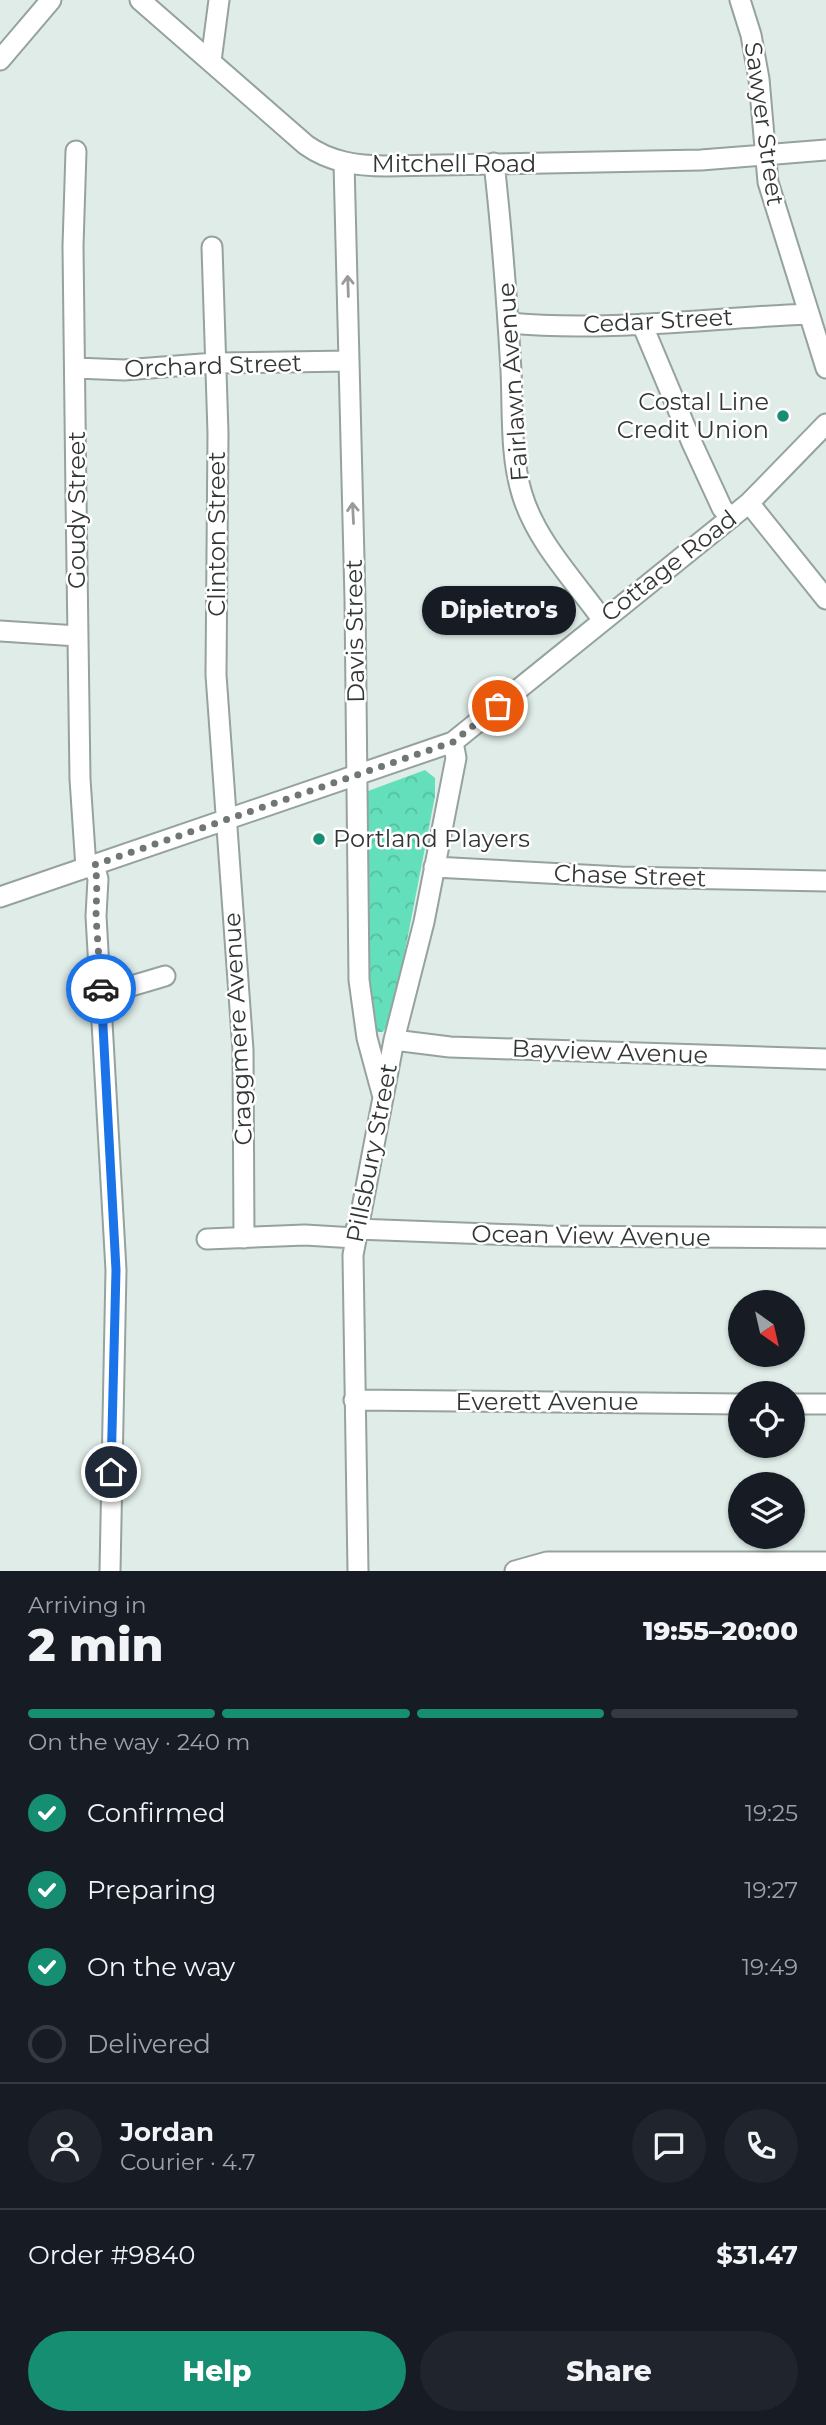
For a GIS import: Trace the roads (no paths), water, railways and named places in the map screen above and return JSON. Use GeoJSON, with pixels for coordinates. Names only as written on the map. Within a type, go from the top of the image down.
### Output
{"type":"FeatureCollection","features":[{"type":"Feature","properties":{"kind":"street"},"geometry":{"type":"LineString","coordinates":[[0,60],[51,0]]}},
{"type":"Feature","properties":{"kind":"street","name":"Mitchell Road"},"geometry":{"type":"LineString","coordinates":[[140,0],[306,145],[319,154],[344,163],[386,166],[701,160],[826,150]]}},
{"type":"Feature","properties":{"kind":"street"},"geometry":{"type":"LineString","coordinates":[[211,61],[219,0]]}},
{"type":"Feature","properties":{"kind":"street","name":"Sawyer Street"},"geometry":{"type":"LineString","coordinates":[[740,0],[760,79],[766,155],[777,217],[826,369]]}},
{"type":"Feature","properties":{"kind":"street","name":"Goudy Street"},"geometry":{"type":"LineString","coordinates":[[76,151],[73,246],[78,636],[90,866],[97,879],[96,916],[116,1291],[110,1571]]}},
{"type":"Feature","properties":{"kind":"street","name":"Davis Street"},"geometry":{"type":"LineString","coordinates":[[344,163],[359,980],[367,1038],[383,1097]]}},
{"type":"Feature","properties":{"kind":"street","name":"Fairlawn Avenue"},"geometry":{"type":"LineString","coordinates":[[494,163],[508,323],[513,436],[522,494],[534,524],[602,620]]}},
{"type":"Feature","properties":{"kind":"street","name":"Clinton Street"},"geometry":{"type":"LineString","coordinates":[[212,247],[216,675],[226,820]]}},
{"type":"Feature","properties":{"kind":"street","name":"Cedar Street"},"geometry":{"type":"LineString","coordinates":[[508,323],[546,326],[642,324],[808,314]]}},
{"type":"Feature","properties":{"kind":"street"},"geometry":{"type":"LineString","coordinates":[[642,324],[692,443],[722,508],[731,518]]}},
{"type":"Feature","properties":{"kind":"street","name":"Orchard Street"},"geometry":{"type":"LineString","coordinates":[[76,368],[124,370],[215,363],[349,361]]}},
{"type":"Feature","properties":{"kind":"street","name":"Cottage Road"},"geometry":{"type":"LineString","coordinates":[[0,897],[453,742],[749,503],[826,424]]}},
{"type":"Feature","properties":{"kind":"street"},"geometry":{"type":"LineString","coordinates":[[749,503],[826,598]]}},
{"type":"Feature","properties":{"kind":"street"},"geometry":{"type":"LineString","coordinates":[[0,631],[78,636]]}},
{"type":"Feature","properties":{"kind":"street","name":"Pillsbury Street"},"geometry":{"type":"LineString","coordinates":[[358,1571],[352,1297],[356,1234],[394,1040],[456,758],[453,742]]}},
{"type":"Feature","properties":{"kind":"street","name":"Craggmere Avenue"},"geometry":{"type":"LineString","coordinates":[[226,820],[243,1050],[244,1238]]}},
{"type":"Feature","properties":{"kind":"street","name":"Chase Street"},"geometry":{"type":"LineString","coordinates":[[434,867],[621,877],[826,881]]}},
{"type":"Feature","properties":{"kind":"street"},"geometry":{"type":"LineString","coordinates":[[101,995],[165,976]]}},
{"type":"Feature","properties":{"kind":"street","name":"Bayview Avenue"},"geometry":{"type":"LineString","coordinates":[[394,1040],[450,1047],[826,1059]]}},
{"type":"Feature","properties":{"kind":"street","name":"Ocean View Avenue"},"geometry":{"type":"LineString","coordinates":[[207,1239],[356,1234],[826,1238]]}},
{"type":"Feature","properties":{"kind":"street","name":"Everett Avenue"},"geometry":{"type":"LineString","coordinates":[[354,1400],[728,1404]]}},
{"type":"Feature","properties":{"kind":"street"},"geometry":{"type":"LineString","coordinates":[[805,1404],[826,1404]]}},
{"type":"Feature","properties":{"kind":"street"},"geometry":{"type":"LineString","coordinates":[[515,1571],[547,1562],[826,1562]]}},
{"type":"Feature","properties":{"kind":"place","name":"Costal Line Credit Union"},"geometry":{"type":"Point","coordinates":[783,416]}},
{"type":"Feature","properties":{"kind":"place","name":"Dipietro's"},"geometry":{"type":"Point","coordinates":[498,706]}},
{"type":"Feature","properties":{"kind":"place","name":"Portland Players"},"geometry":{"type":"Point","coordinates":[319,839]}}]}
